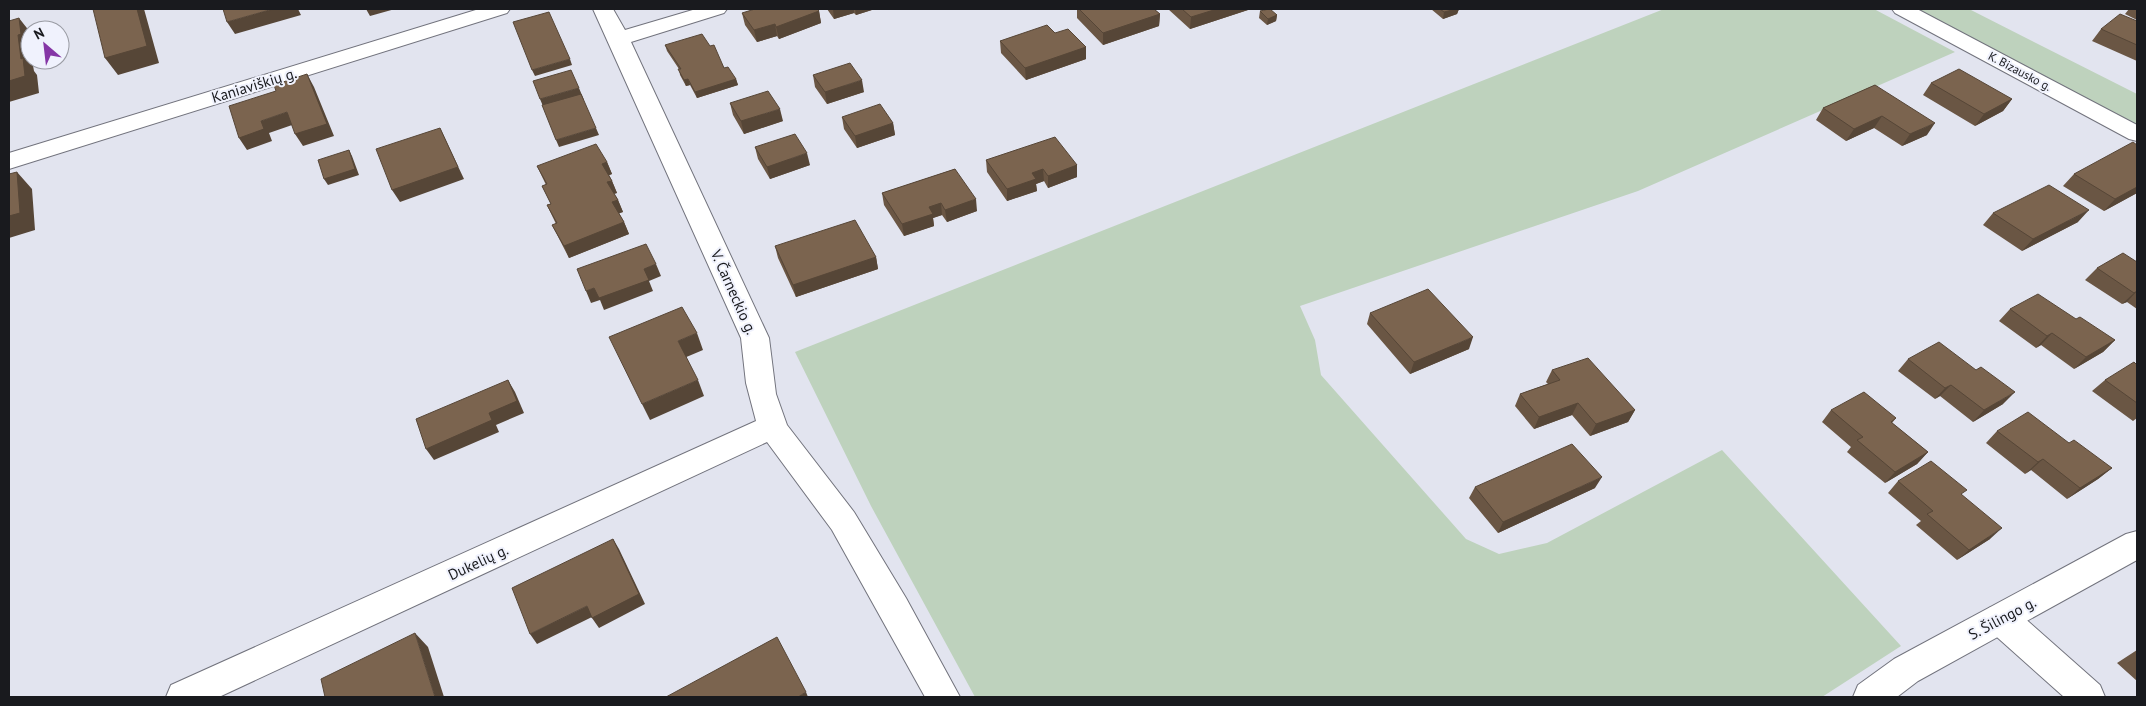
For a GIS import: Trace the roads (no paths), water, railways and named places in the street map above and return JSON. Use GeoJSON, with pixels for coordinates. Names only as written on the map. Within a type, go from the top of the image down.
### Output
{"type":"FeatureCollection","features":[{"type":"Feature","properties":{"kind":"street","name":"Kaniaviškių g."},"geometry":{"type":"LineString","coordinates":[[9,161],[500,9]]}},
{"type":"Feature","properties":{"kind":"street","name":"V. Čarneckio g."},"geometry":{"type":"LineString","coordinates":[[603,9],[619,39],[755,338],[760,390],[773,426],[800,466],[839,514],[877,576],[943,697]]}},
{"type":"Feature","properties":{"kind":"street"},"geometry":{"type":"LineString","coordinates":[[619,39],[716,9]]}},
{"type":"Feature","properties":{"kind":"street","name":"K. Bizausko g."},"geometry":{"type":"LineString","coordinates":[[1902,9],[2137,134]]}},
{"type":"Feature","properties":{"kind":"street","name":"Dukelių g."},"geometry":{"type":"LineString","coordinates":[[183,697],[773,426]]}},
{"type":"Feature","properties":{"kind":"street","name":"S. Šilingo g."},"geometry":{"type":"LineString","coordinates":[[1870,697],[1906,670],[2137,544]]}},
{"type":"Feature","properties":{"kind":"street"},"geometry":{"type":"LineString","coordinates":[[2001,619],[2088,697]]}}]}
